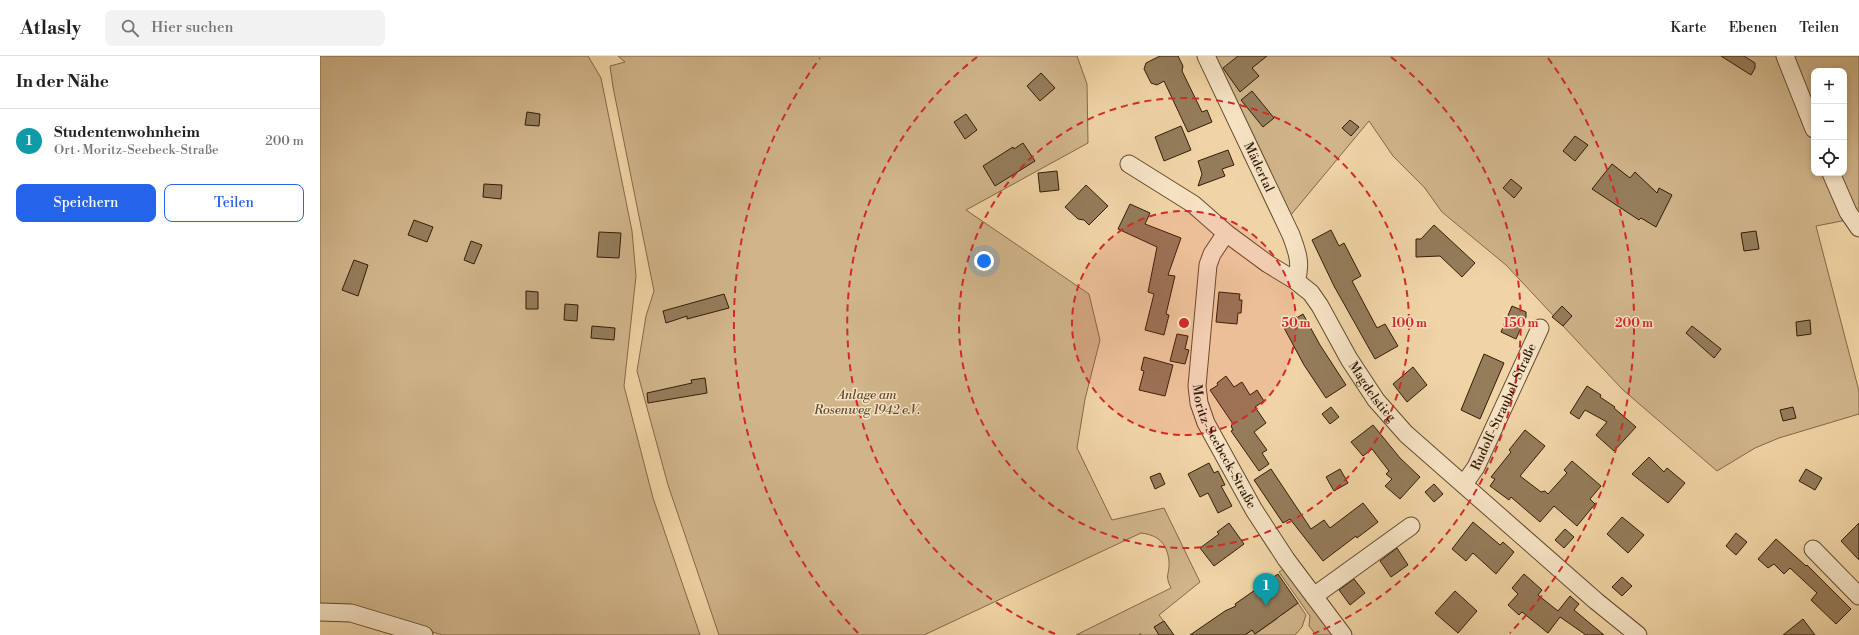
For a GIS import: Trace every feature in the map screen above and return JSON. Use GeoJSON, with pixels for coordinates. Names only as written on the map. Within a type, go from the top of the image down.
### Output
{"type":"FeatureCollection","features":[{"type":"Feature","properties":{"kind":"street","name":"Mädertal"},"geometry":{"type":"LineString","coordinates":[[1206,56],[1291,235],[1300,265],[1296,281]]}},
{"type":"Feature","properties":{"kind":"street"},"geometry":{"type":"LineString","coordinates":[[1785,56],[1811,121]]}},
{"type":"Feature","properties":{"kind":"street","name":"Magdelstieg"},"geometry":{"type":"LineString","coordinates":[[1129,164],[1193,204],[1226,233],[1311,293],[1320,306],[1349,359],[1376,400],[1406,434],[1464,484],[1619,629],[1638,635]]}},
{"type":"Feature","properties":{"kind":"street"},"geometry":{"type":"LineString","coordinates":[[1832,176],[1848,212],[1859,228]]}},
{"type":"Feature","properties":{"kind":"street","name":"Moritz-Seebeck-Straße"},"geometry":{"type":"LineString","coordinates":[[1226,233],[1212,254],[1208,265],[1197,386],[1199,403],[1206,423],[1254,510],[1286,559],[1343,635]]}},
{"type":"Feature","properties":{"kind":"street","name":"Rudolf-Straubel-Straße"},"geometry":{"type":"LineString","coordinates":[[1464,484],[1476,467],[1540,328]]}},
{"type":"Feature","properties":{"kind":"street"},"geometry":{"type":"LineString","coordinates":[[1314,596],[1411,526]]}},
{"type":"Feature","properties":{"kind":"street"},"geometry":{"type":"LineString","coordinates":[[1813,549],[1859,596]]}},
{"type":"Feature","properties":{"kind":"street"},"geometry":{"type":"LineString","coordinates":[[320,612],[351,614],[424,635]]}},
{"type":"Feature","properties":{"kind":"green space"},"geometry":{"type":"Polygon","coordinates":[[[320,56],[588,56],[601,78],[632,231],[636,276],[624,386],[653,498],[700,635],[442,635],[347,605],[320,607],[320,56]]]}},
{"type":"Feature","properties":{"kind":"green space","name":"Anlage am Rosenweg 1942 e.V."},"geometry":{"type":"Polygon","coordinates":[[[618,56],[1077,56],[1087,84],[1088,143],[966,210],[1089,294],[1100,340],[1085,399],[1077,448],[1112,520],[1164,508],[1200,582],[1159,615],[1170,630],[1163,635],[1141,635],[1140,633],[1140,635],[1076,635],[1171,588],[1168,577],[1169,561],[1164,545],[1157,538],[1141,533],[924,635],[719,635],[668,485],[637,371],[646,316],[654,291],[613,87],[610,66],[625,62],[618,56]]]}},
{"type":"Feature","properties":{"kind":"green space"},"geometry":{"type":"Polygon","coordinates":[[[1215,56],[1859,56],[1859,223],[1847,220],[1816,226],[1859,391],[1859,414],[1779,438],[1755,448],[1717,471],[1622,389],[1506,265],[1442,212],[1424,187],[1393,156],[1369,121],[1290,216],[1215,56]]]}},
{"type":"Feature","properties":{"kind":"green space"},"geometry":{"type":"Polygon","coordinates":[[[1286,567],[1338,635],[1316,635],[1309,626],[1310,616],[1279,572],[1286,567]]]}},
{"type":"Feature","properties":{"kind":"green space"},"geometry":{"type":"Polygon","coordinates":[[[1298,603],[1306,615],[1302,627],[1295,635],[1245,635],[1252,630],[1255,634],[1277,619],[1275,615],[1283,614],[1298,603]]]}},
{"type":"Feature","properties":{"kind":"building"},"geometry":{"type":"Polygon","coordinates":[[[1160,56],[1178,56],[1183,66],[1182,71],[1202,112],[1207,110],[1212,122],[1188,132],[1164,81],[1157,85],[1151,83],[1144,69],[1146,63],[1160,56]]]}},
{"type":"Feature","properties":{"kind":"building"},"geometry":{"type":"Polygon","coordinates":[[[1238,56],[1267,56],[1252,68],[1259,76],[1240,92],[1223,68],[1238,56]]]}},
{"type":"Feature","properties":{"kind":"building"},"geometry":{"type":"Polygon","coordinates":[[[1721,56],[1744,56],[1755,63],[1755,68],[1751,75],[1721,56]]]}},
{"type":"Feature","properties":{"kind":"building"},"geometry":{"type":"Polygon","coordinates":[[[1041,73],[1055,88],[1040,101],[1027,86],[1041,73]]]}},
{"type":"Feature","properties":{"kind":"building"},"geometry":{"type":"Polygon","coordinates":[[[1252,91],[1274,118],[1263,127],[1241,100],[1252,91]]]}},
{"type":"Feature","properties":{"kind":"building"},"geometry":{"type":"Polygon","coordinates":[[[527,112],[540,114],[539,126],[525,125],[527,112]]]}},
{"type":"Feature","properties":{"kind":"building"},"geometry":{"type":"Polygon","coordinates":[[[966,114],[977,130],[965,139],[954,122],[966,114]]]}},
{"type":"Feature","properties":{"kind":"building"},"geometry":{"type":"Polygon","coordinates":[[[1350,120],[1359,127],[1351,136],[1342,128],[1350,120]]]}},
{"type":"Feature","properties":{"kind":"building"},"geometry":{"type":"Polygon","coordinates":[[[1181,126],[1191,150],[1164,161],[1155,137],[1181,126]]]}},
{"type":"Feature","properties":{"kind":"building"},"geometry":{"type":"Polygon","coordinates":[[[1575,136],[1588,145],[1575,161],[1563,151],[1575,136]]]}},
{"type":"Feature","properties":{"kind":"building"},"geometry":{"type":"Polygon","coordinates":[[[1023,143],[1035,161],[995,186],[983,166],[1013,147],[1014,149],[1023,143]]]}},
{"type":"Feature","properties":{"kind":"building"},"geometry":{"type":"Polygon","coordinates":[[[1228,150],[1234,165],[1222,169],[1225,176],[1198,186],[1202,174],[1198,161],[1228,150]]]}},
{"type":"Feature","properties":{"kind":"building"},"geometry":{"type":"Polygon","coordinates":[[[1612,164],[1630,178],[1635,172],[1657,193],[1659,188],[1672,195],[1656,227],[1641,218],[1639,220],[1592,189],[1612,164]]]}},
{"type":"Feature","properties":{"kind":"building"},"geometry":{"type":"Polygon","coordinates":[[[1057,171],[1059,190],[1040,192],[1038,173],[1057,171]]]}},
{"type":"Feature","properties":{"kind":"building"},"geometry":{"type":"Polygon","coordinates":[[[1511,179],[1522,188],[1514,198],[1503,188],[1511,179]]]}},
{"type":"Feature","properties":{"kind":"building"},"geometry":{"type":"Polygon","coordinates":[[[484,184],[502,185],[501,199],[483,197],[484,184]]]}},
{"type":"Feature","properties":{"kind":"building"},"geometry":{"type":"Polygon","coordinates":[[[1086,185],[1108,206],[1089,225],[1084,220],[1078,219],[1065,207],[1086,185]]]}},
{"type":"Feature","properties":{"kind":"building"},"geometry":{"type":"Polygon","coordinates":[[[1130,204],[1150,213],[1145,224],[1181,238],[1168,275],[1175,276],[1166,314],[1169,315],[1164,335],[1145,330],[1154,294],[1148,292],[1157,247],[1118,229],[1130,204]]]}},
{"type":"Feature","properties":{"kind":"building"},"geometry":{"type":"Polygon","coordinates":[[[414,220],[433,227],[427,242],[408,235],[414,220]]]}},
{"type":"Feature","properties":{"kind":"building"},"geometry":{"type":"Polygon","coordinates":[[[1434,225],[1475,263],[1462,277],[1440,256],[1416,257],[1416,239],[1421,239],[1434,225]]]}},
{"type":"Feature","properties":{"kind":"building"},"geometry":{"type":"Polygon","coordinates":[[[1331,230],[1339,246],[1344,243],[1361,276],[1352,281],[1377,328],[1385,324],[1398,346],[1375,359],[1334,286],[1312,240],[1331,230]]]}},
{"type":"Feature","properties":{"kind":"building"},"geometry":{"type":"Polygon","coordinates":[[[1756,231],[1759,249],[1744,251],[1741,233],[1756,231]]]}},
{"type":"Feature","properties":{"kind":"building"},"geometry":{"type":"Polygon","coordinates":[[[599,232],[621,233],[619,258],[597,257],[599,232]]]}},
{"type":"Feature","properties":{"kind":"building"},"geometry":{"type":"Polygon","coordinates":[[[471,241],[482,245],[474,264],[464,260],[471,241]]]}},
{"type":"Feature","properties":{"kind":"building"},"geometry":{"type":"Polygon","coordinates":[[[354,260],[368,265],[358,296],[342,290],[354,260]]]}},
{"type":"Feature","properties":{"kind":"building"},"geometry":{"type":"Polygon","coordinates":[[[526,291],[538,292],[538,309],[526,309],[526,291]]]}},
{"type":"Feature","properties":{"kind":"building"},"geometry":{"type":"Polygon","coordinates":[[[1219,292],[1240,294],[1239,300],[1242,300],[1241,313],[1238,313],[1237,324],[1216,322],[1219,292]]]}},
{"type":"Feature","properties":{"kind":"building"},"geometry":{"type":"Polygon","coordinates":[[[724,294],[729,308],[687,319],[687,316],[666,323],[663,311],[724,294]]]}},
{"type":"Feature","properties":{"kind":"building"},"geometry":{"type":"Polygon","coordinates":[[[565,304],[578,305],[577,321],[564,320],[565,304]]]}},
{"type":"Feature","properties":{"kind":"building"},"geometry":{"type":"Polygon","coordinates":[[[1512,306],[1526,312],[1526,317],[1516,339],[1501,332],[1512,306]]]}},
{"type":"Feature","properties":{"kind":"building"},"geometry":{"type":"Polygon","coordinates":[[[1562,306],[1572,316],[1563,326],[1552,317],[1562,306]]]}},
{"type":"Feature","properties":{"kind":"building"},"geometry":{"type":"Polygon","coordinates":[[[1303,314],[1320,345],[1346,385],[1326,398],[1304,365],[1283,326],[1303,314]]]}},
{"type":"Feature","properties":{"kind":"building"},"geometry":{"type":"Polygon","coordinates":[[[1810,320],[1811,334],[1797,336],[1796,322],[1810,320]]]}},
{"type":"Feature","properties":{"kind":"building"},"geometry":{"type":"Polygon","coordinates":[[[592,326],[615,328],[614,340],[591,338],[592,326]]]}},
{"type":"Feature","properties":{"kind":"building"},"geometry":{"type":"Polygon","coordinates":[[[1692,326],[1721,349],[1714,358],[1686,333],[1692,326]]]}},
{"type":"Feature","properties":{"kind":"building"},"geometry":{"type":"Polygon","coordinates":[[[1177,334],[1188,336],[1185,349],[1189,350],[1185,364],[1170,361],[1177,334]]]}},
{"type":"Feature","properties":{"kind":"building"},"geometry":{"type":"Polygon","coordinates":[[[1484,354],[1504,363],[1480,419],[1461,410],[1484,354]]]}},
{"type":"Feature","properties":{"kind":"building"},"geometry":{"type":"Polygon","coordinates":[[[1144,357],[1173,365],[1165,396],[1139,390],[1144,371],[1141,370],[1144,357]]]}},
{"type":"Feature","properties":{"kind":"building"},"geometry":{"type":"Polygon","coordinates":[[[1413,367],[1427,385],[1407,402],[1393,384],[1413,367]]]}},
{"type":"Feature","properties":{"kind":"building"},"geometry":{"type":"Polygon","coordinates":[[[1226,376],[1234,387],[1242,382],[1250,395],[1257,390],[1264,401],[1255,407],[1266,423],[1254,432],[1267,450],[1262,453],[1269,464],[1259,471],[1231,431],[1233,430],[1231,426],[1233,424],[1210,390],[1218,385],[1217,383],[1226,376]]]}},
{"type":"Feature","properties":{"kind":"building"},"geometry":{"type":"Polygon","coordinates":[[[705,378],[707,393],[648,403],[647,393],[692,383],[691,380],[705,378]]]}},
{"type":"Feature","properties":{"kind":"building"},"geometry":{"type":"Polygon","coordinates":[[[1587,386],[1601,395],[1600,397],[1615,407],[1614,408],[1636,427],[1614,451],[1596,435],[1607,422],[1585,410],[1579,419],[1570,413],[1587,386]]]}},
{"type":"Feature","properties":{"kind":"building"},"geometry":{"type":"Polygon","coordinates":[[[1331,407],[1339,417],[1330,424],[1322,414],[1331,407]]]}},
{"type":"Feature","properties":{"kind":"building"},"geometry":{"type":"Polygon","coordinates":[[[1793,407],[1796,418],[1783,421],[1780,410],[1793,407]]]}},
{"type":"Feature","properties":{"kind":"building"},"geometry":{"type":"Polygon","coordinates":[[[1373,425],[1400,458],[1420,477],[1400,499],[1385,486],[1392,479],[1386,474],[1389,471],[1372,449],[1363,456],[1351,442],[1373,425]]]}},
{"type":"Feature","properties":{"kind":"building"},"geometry":{"type":"Polygon","coordinates":[[[1525,430],[1545,446],[1520,476],[1541,492],[1545,491],[1548,494],[1567,473],[1564,470],[1572,461],[1601,486],[1590,499],[1595,504],[1577,526],[1554,506],[1540,522],[1511,497],[1509,500],[1490,486],[1495,479],[1491,477],[1511,452],[1509,450],[1525,430]]]}},
{"type":"Feature","properties":{"kind":"building"},"geometry":{"type":"Polygon","coordinates":[[[1649,457],[1664,472],[1667,468],[1685,483],[1668,503],[1632,474],[1649,457]]]}},
{"type":"Feature","properties":{"kind":"building"},"geometry":{"type":"Polygon","coordinates":[[[1209,463],[1214,473],[1218,471],[1225,485],[1221,486],[1232,506],[1218,513],[1208,493],[1200,497],[1188,474],[1209,463]]]}},
{"type":"Feature","properties":{"kind":"building"},"geometry":{"type":"Polygon","coordinates":[[[1271,469],[1311,529],[1324,520],[1330,528],[1363,503],[1378,522],[1357,538],[1356,536],[1323,561],[1290,519],[1283,523],[1254,480],[1271,469]]]}},
{"type":"Feature","properties":{"kind":"building"},"geometry":{"type":"Polygon","coordinates":[[[1340,469],[1348,483],[1334,491],[1326,477],[1340,469]]]}},
{"type":"Feature","properties":{"kind":"building"},"geometry":{"type":"Polygon","coordinates":[[[1806,469],[1822,478],[1815,490],[1799,481],[1806,469]]]}},
{"type":"Feature","properties":{"kind":"building"},"geometry":{"type":"Polygon","coordinates":[[[1160,473],[1165,484],[1155,489],[1150,477],[1160,473]]]}},
{"type":"Feature","properties":{"kind":"building"},"geometry":{"type":"Polygon","coordinates":[[[1434,484],[1443,494],[1434,502],[1425,492],[1434,484]]]}},
{"type":"Feature","properties":{"kind":"building"},"geometry":{"type":"Polygon","coordinates":[[[1622,517],[1644,535],[1628,553],[1607,534],[1622,517]]]}},
{"type":"Feature","properties":{"kind":"building"},"geometry":{"type":"Polygon","coordinates":[[[1473,522],[1500,545],[1503,542],[1514,552],[1496,574],[1473,553],[1466,561],[1452,549],[1473,522]]]}},
{"type":"Feature","properties":{"kind":"building"},"geometry":{"type":"Polygon","coordinates":[[[1229,523],[1244,544],[1214,566],[1200,548],[1219,534],[1217,532],[1229,523]]]}},
{"type":"Feature","properties":{"kind":"building"},"geometry":{"type":"Polygon","coordinates":[[[1859,523],[1859,560],[1841,541],[1859,523]]]}},
{"type":"Feature","properties":{"kind":"building"},"geometry":{"type":"Polygon","coordinates":[[[1565,529],[1574,537],[1564,548],[1555,540],[1565,529]]]}},
{"type":"Feature","properties":{"kind":"building"},"geometry":{"type":"Polygon","coordinates":[[[1736,533],[1747,542],[1736,555],[1726,546],[1736,533]]]}},
{"type":"Feature","properties":{"kind":"building"},"geometry":{"type":"Polygon","coordinates":[[[1776,539],[1806,566],[1807,565],[1851,609],[1836,624],[1811,600],[1817,593],[1790,568],[1784,574],[1774,564],[1768,568],[1758,559],[1776,539]]]}},
{"type":"Feature","properties":{"kind":"building"},"geometry":{"type":"Polygon","coordinates":[[[1397,548],[1408,565],[1391,577],[1380,561],[1397,548]]]}},
{"type":"Feature","properties":{"kind":"building"},"geometry":{"type":"Polygon","coordinates":[[[1278,574],[1298,603],[1255,634],[1252,630],[1245,635],[1190,635],[1225,611],[1236,606],[1235,604],[1278,574]]]}},
{"type":"Feature","properties":{"kind":"building"},"geometry":{"type":"Polygon","coordinates":[[[1524,574],[1542,590],[1538,595],[1558,611],[1570,596],[1579,604],[1574,610],[1604,635],[1586,635],[1560,617],[1548,633],[1522,612],[1519,615],[1508,605],[1518,594],[1512,588],[1524,574]]]}},
{"type":"Feature","properties":{"kind":"building"},"geometry":{"type":"Polygon","coordinates":[[[1622,577],[1632,586],[1622,596],[1612,587],[1622,577]]]}},
{"type":"Feature","properties":{"kind":"building"},"geometry":{"type":"Polygon","coordinates":[[[1354,579],[1365,593],[1350,605],[1339,590],[1354,579]]]}},
{"type":"Feature","properties":{"kind":"building"},"geometry":{"type":"Polygon","coordinates":[[[1455,591],[1477,611],[1458,633],[1435,613],[1455,591]]]}},
{"type":"Feature","properties":{"kind":"building"},"geometry":{"type":"Polygon","coordinates":[[[1803,619],[1815,635],[1783,635],[1803,619]]]}},
{"type":"Feature","properties":{"kind":"building"},"geometry":{"type":"Polygon","coordinates":[[[1164,621],[1174,635],[1159,635],[1154,627],[1164,621]]]}},
{"type":"Feature","properties":{"kind":"place","name":"Studentenwohnheim"},"geometry":{"type":"Point","coordinates":[1266,606]}}]}
